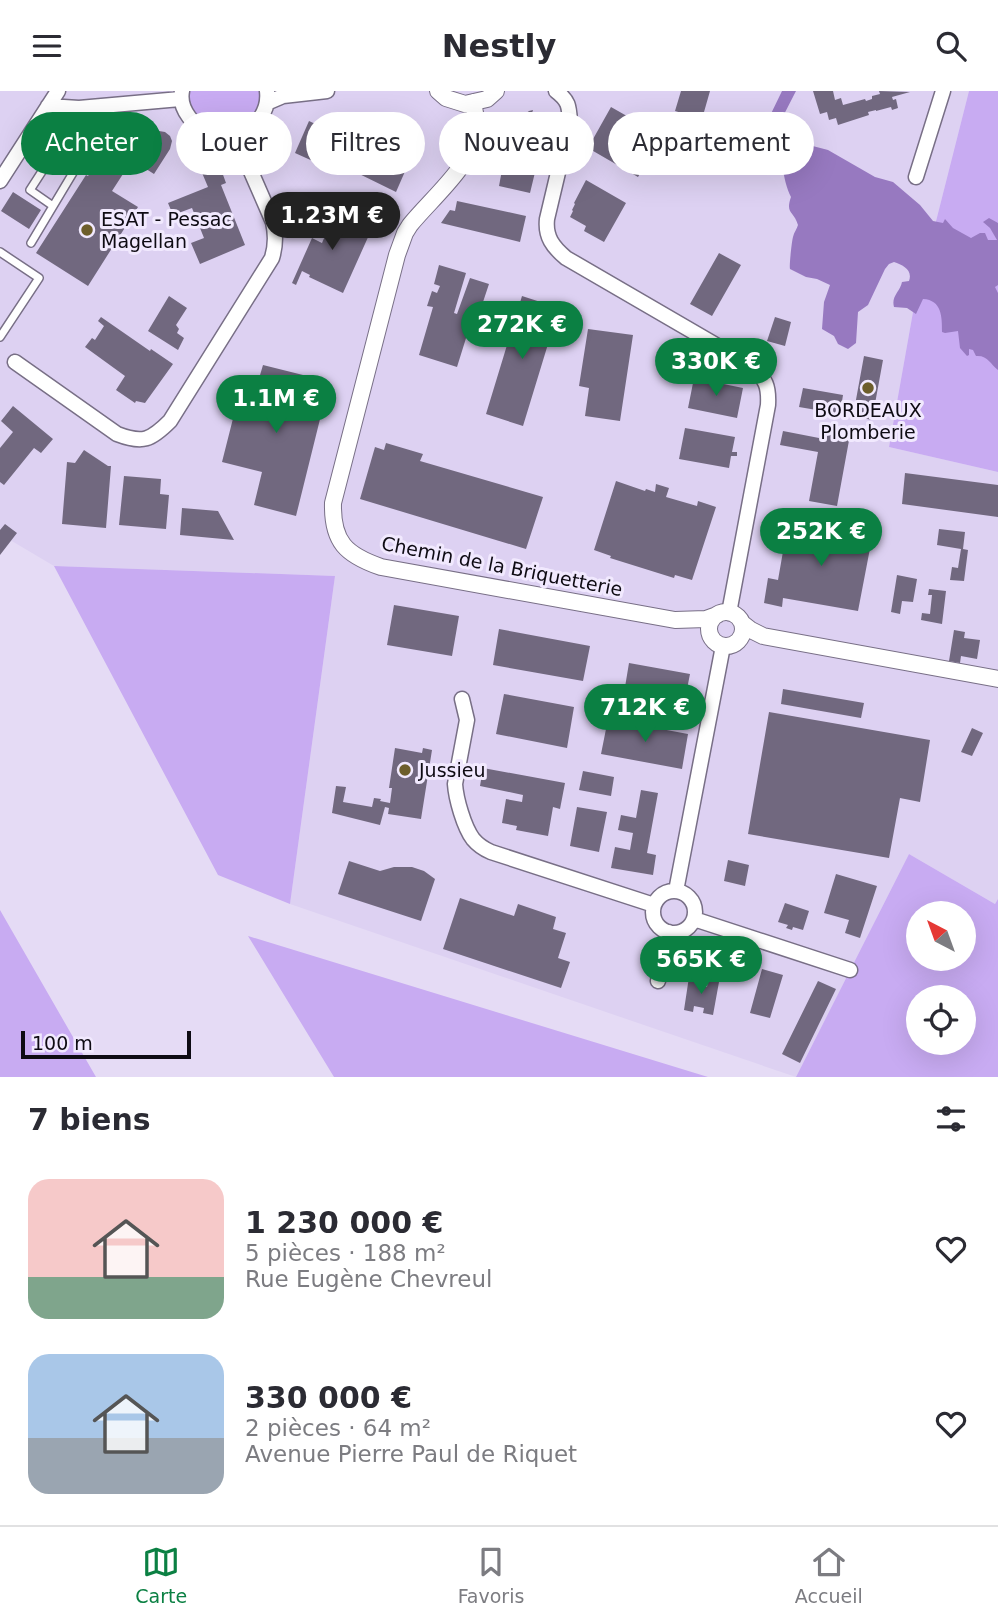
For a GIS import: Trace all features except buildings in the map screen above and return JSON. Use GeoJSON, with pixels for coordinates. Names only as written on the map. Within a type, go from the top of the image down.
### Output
{"type":"FeatureCollection","features":[{"type":"Feature","properties":{"kind":"street"},"geometry":{"type":"LineString","coordinates":[[45,112],[58,91]]}},
{"type":"Feature","properties":{"kind":"street"},"geometry":{"type":"LineString","coordinates":[[268,96],[327,91]]}},
{"type":"Feature","properties":{"kind":"street"},"geometry":{"type":"LineString","coordinates":[[438,91],[446,98],[466,104],[487,99],[496,91]]}},
{"type":"Feature","properties":{"kind":"street"},"geometry":{"type":"LineString","coordinates":[[556,91],[569,106],[570,123],[547,219],[546,229],[554,247],[566,258],[752,366],[763,377],[769,390],[729,617],[742,633],[724,642]]}},
{"type":"Feature","properties":{"kind":"street"},"geometry":{"type":"LineString","coordinates":[[916,177],[943,91]]}},
{"type":"Feature","properties":{"kind":"street"},"geometry":{"type":"LineString","coordinates":[[45,112],[181,95]]}},
{"type":"Feature","properties":{"kind":"street","name":"Chemin de la Briquetterie"},"geometry":{"type":"LineString","coordinates":[[474,102],[477,125],[471,148],[457,172],[405,233],[397,255],[333,503],[336,533],[352,554],[381,567],[675,620],[729,617]]}},
{"type":"Feature","properties":{"kind":"street"},"geometry":{"type":"LineString","coordinates":[[0,181],[21,149]]}},
{"type":"Feature","properties":{"kind":"street"},"geometry":{"type":"LineString","coordinates":[[15,362],[117,434],[133,440],[145,439],[159,432],[170,421],[272,258],[276,235],[252,175]]}},
{"type":"Feature","properties":{"kind":"street"},"geometry":{"type":"LineString","coordinates":[[724,642],[709,628],[713,618],[729,617],[763,636],[998,679]]}},
{"type":"Feature","properties":{"kind":"street","name":"Chemin de la Briquetterie"},"geometry":{"type":"LineString","coordinates":[[675,620],[724,642]]}},
{"type":"Feature","properties":{"kind":"street"},"geometry":{"type":"LineString","coordinates":[[724,642],[763,636]]}},
{"type":"Feature","properties":{"kind":"street"},"geometry":{"type":"LineString","coordinates":[[676,891],[724,642]]}},
{"type":"Feature","properties":{"kind":"street"},"geometry":{"type":"LineString","coordinates":[[462,699],[467,720],[455,784],[472,838],[491,852],[654,905]]}},
{"type":"Feature","properties":{"kind":"street"},"geometry":{"type":"LineString","coordinates":[[676,891],[688,895],[696,913],[687,929],[675,933],[657,925],[654,905],[662,894],[676,891]]}},
{"type":"Feature","properties":{"kind":"street"},"geometry":{"type":"LineString","coordinates":[[694,919],[850,970]]}},
{"type":"Feature","properties":{"kind":"street"},"geometry":{"type":"LineString","coordinates":[[658,981],[669,932]]}},
{"type":"Feature","properties":{"kind":"lane"},"geometry":{"type":"LineString","coordinates":[[40,175],[30,190],[53,206]]}},
{"type":"Feature","properties":{"kind":"lane"},"geometry":{"type":"LineString","coordinates":[[31,243],[72,175]]}},
{"type":"Feature","properties":{"kind":"lane"},"geometry":{"type":"LineString","coordinates":[[0,252],[39,278],[0,337]]}},
{"type":"Feature","properties":{"kind":"shaded area"},"geometry":{"type":"Polygon","coordinates":[[[0,91],[969,91],[913,312],[889,447],[998,472],[998,899],[995,904],[909,854],[796,1077],[290,904],[335,576],[54,566],[0,534],[0,91]]]}},
{"type":"Feature","properties":{"kind":"shaded area"},"geometry":{"type":"Polygon","coordinates":[[[188,91],[260,91],[254,112],[194,112],[188,91]]]}},
{"type":"Feature","properties":{"kind":"shaded area"},"geometry":{"type":"Polygon","coordinates":[[[782,91],[796,91],[785,112],[772,112],[782,91]]]}},
{"type":"Feature","properties":{"kind":"shaded area"},"geometry":{"type":"Polygon","coordinates":[[[969,91],[998,91],[998,472],[889,447],[913,312],[969,91]]]}},
{"type":"Feature","properties":{"kind":"shaded area"},"geometry":{"type":"Polygon","coordinates":[[[814,146],[828,150],[875,177],[893,182],[920,205],[933,221],[943,223],[945,219],[953,228],[971,238],[985,233],[988,240],[997,240],[983,222],[989,218],[998,223],[998,285],[995,287],[998,293],[998,370],[986,358],[976,356],[973,350],[969,349],[967,356],[960,348],[958,331],[942,332],[940,310],[934,302],[923,299],[916,314],[907,308],[894,307],[894,300],[902,282],[909,281],[910,274],[894,262],[885,269],[868,305],[858,312],[856,343],[848,349],[838,344],[834,336],[822,329],[824,302],[830,285],[790,269],[793,239],[798,225],[790,210],[791,197],[784,175],[814,175],[814,146]]]}},
{"type":"Feature","properties":{"kind":"shaded area"},"geometry":{"type":"Polygon","coordinates":[[[54,566],[335,576],[290,904],[218,875],[54,566]]]}},
{"type":"Feature","properties":{"kind":"shaded area"},"geometry":{"type":"Polygon","coordinates":[[[909,854],[995,904],[998,899],[998,1077],[796,1077],[909,854]]]}},
{"type":"Feature","properties":{"kind":"shaded area"},"geometry":{"type":"Polygon","coordinates":[[[0,910],[96,1077],[0,1077],[0,910]]]}},
{"type":"Feature","properties":{"kind":"shaded area"},"geometry":{"type":"Polygon","coordinates":[[[248,936],[708,1077],[334,1077],[248,936]]]}},
{"type":"Feature","properties":{"kind":"place","name":"ESAT - Pessac Magellan"},"geometry":{"type":"Point","coordinates":[87,230]}},
{"type":"Feature","properties":{"kind":"place","name":"BORDEAUX Plomberie"},"geometry":{"type":"Point","coordinates":[868,388]}},
{"type":"Feature","properties":{"kind":"place","name":"Jussieu"},"geometry":{"type":"Point","coordinates":[405,770]}}]}
